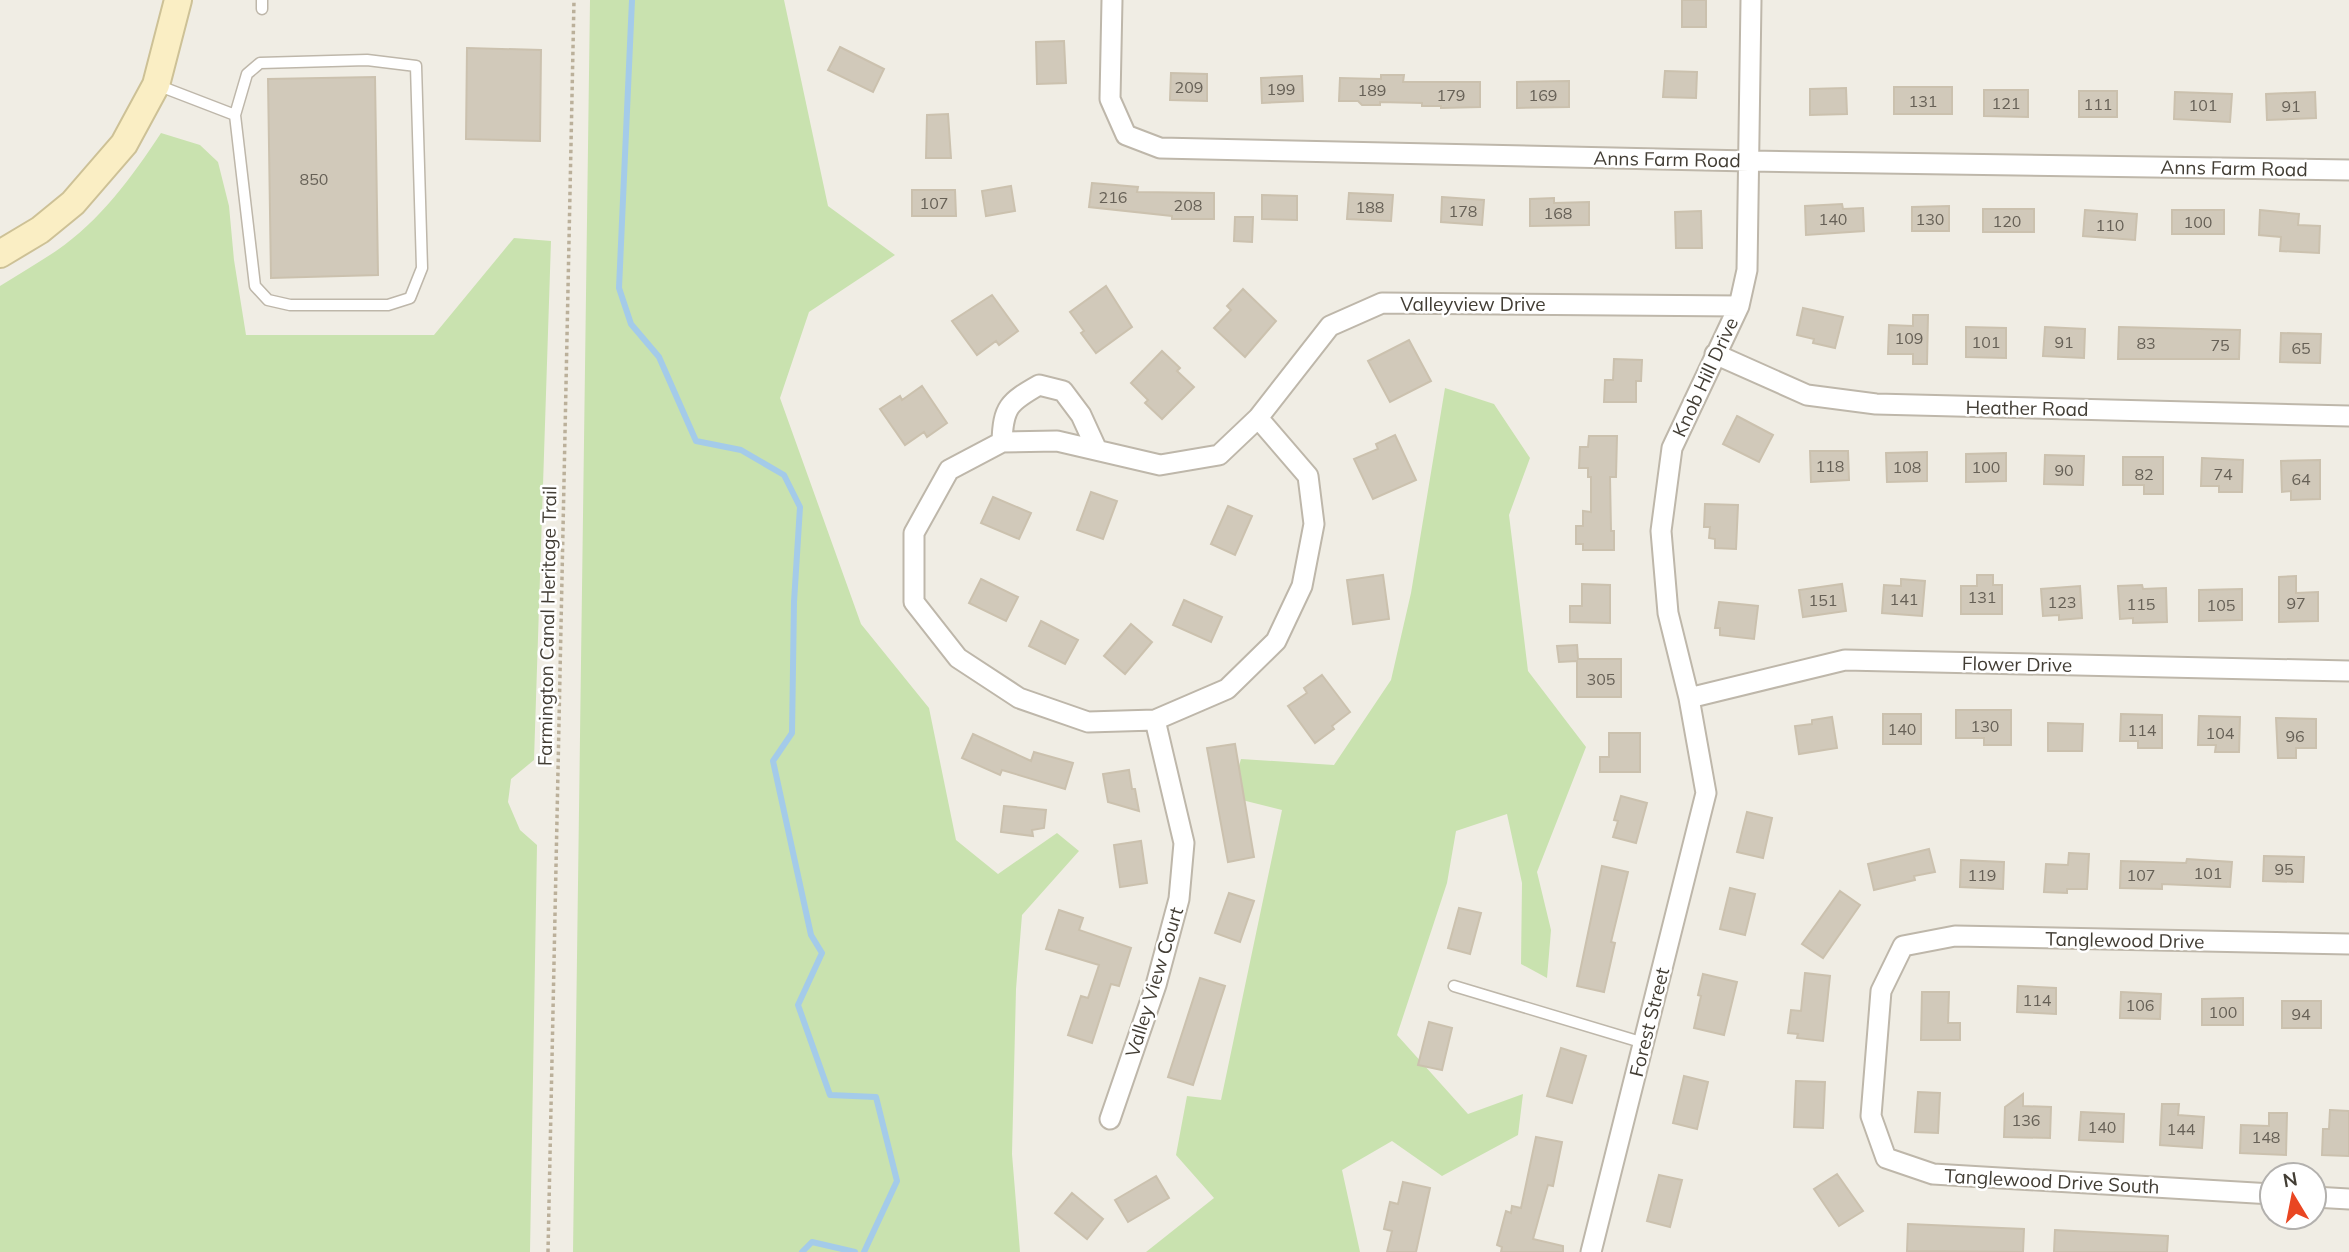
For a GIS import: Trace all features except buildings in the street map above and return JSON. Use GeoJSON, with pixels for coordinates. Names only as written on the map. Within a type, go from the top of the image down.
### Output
{"type":"FeatureCollection","features":[{"type":"Feature","properties":{"kind":"main road"},"geometry":{"type":"LineString","coordinates":[[0,254],[40,230],[73,203],[124,144],[156,85],[178,0]]}},
{"type":"Feature","properties":{"kind":"street","name":"Anns Farm Road"},"geometry":{"type":"LineString","coordinates":[[1112,0],[1110,99],[1126,135],[1160,148],[1749,161],[2349,170]]}},
{"type":"Feature","properties":{"kind":"street","name":"Knob Hill Drive"},"geometry":{"type":"LineString","coordinates":[[1706,793],[1689,698],[1668,614],[1661,531],[1672,447],[1739,306],[1747,270],[1751,0]]}},
{"type":"Feature","properties":{"kind":"street","name":"Valleyview Drive"},"geometry":{"type":"LineString","coordinates":[[1258,418],[1308,476],[1314,524],[1302,586],[1276,641],[1227,689],[1155,720],[1088,722],[1019,698],[958,658],[914,602],[914,533],[949,470],[1002,442],[1057,441],[1160,466],[1219,455],[1258,418],[1330,326],[1382,303],[1739,306]]}},
{"type":"Feature","properties":{"kind":"street","name":"Heather Road"},"geometry":{"type":"LineString","coordinates":[[1715,354],[1807,395],[1876,404],[2349,416]]}},
{"type":"Feature","properties":{"kind":"street"},"geometry":{"type":"LineString","coordinates":[[1002,442],[1003,418],[1017,398],[1039,385],[1063,391],[1081,415],[1097,450]]}},
{"type":"Feature","properties":{"kind":"street","name":"Flower Drive"},"geometry":{"type":"LineString","coordinates":[[1689,698],[1845,660],[2349,671]]}},
{"type":"Feature","properties":{"kind":"street","name":"Valley View Court"},"geometry":{"type":"LineString","coordinates":[[1110,1119],[1156,985],[1179,899],[1184,843],[1155,720]]}},
{"type":"Feature","properties":{"kind":"street","name":"Forest Street"},"geometry":{"type":"LineString","coordinates":[[1591,1252],[1706,793]]}},
{"type":"Feature","properties":{"kind":"street","name":"Tanglewood Drive"},"geometry":{"type":"LineString","coordinates":[[1903,946],[1955,936],[2349,944]]}},
{"type":"Feature","properties":{"kind":"street","name":"Tanglewood Drive South"},"geometry":{"type":"LineString","coordinates":[[1903,946],[1881,991],[1871,1116],[1885,1158],[1933,1174],[2258,1193]]}},
{"type":"Feature","properties":{"kind":"street"},"geometry":{"type":"LineString","coordinates":[[2328,1198],[2349,1199]]}},
{"type":"Feature","properties":{"kind":"lane"},"geometry":{"type":"LineString","coordinates":[[367,60],[416,66],[422,268],[410,298],[388,305],[290,304],[268,300],[255,286],[235,115],[247,74],[260,63],[367,60]]}},
{"type":"Feature","properties":{"kind":"lane"},"geometry":{"type":"LineString","coordinates":[[156,85],[235,115]]}},
{"type":"Feature","properties":{"kind":"lane"},"geometry":{"type":"LineString","coordinates":[[1454,986],[1644,1043]]}},
{"type":"Feature","properties":{"kind":"path","name":"Farmington Canal Heritage Trail"},"geometry":{"type":"LineString","coordinates":[[548,1252],[574,0]]}},
{"type":"Feature","properties":{"kind":"green space"},"geometry":{"type":"Polygon","coordinates":[[[590,0],[784,0],[828,206],[895,255],[809,312],[780,398],[861,624],[929,708],[956,840],[998,874],[1057,833],[1079,851],[1022,915],[1016,989],[1012,1154],[1020,1252],[573,1252],[590,0]]]}},
{"type":"Feature","properties":{"kind":"green space"},"geometry":{"type":"Polygon","coordinates":[[[161,133],[200,145],[218,162],[229,206],[246,335],[434,335],[514,238],[551,241],[534,760],[511,779],[508,802],[520,830],[537,845],[530,1252],[0,1252],[0,286],[56,251],[87,226],[127,182],[161,133]]]}},
{"type":"Feature","properties":{"kind":"green space"},"geometry":{"type":"Polygon","coordinates":[[[1445,388],[1494,404],[1530,458],[1509,515],[1528,671],[1586,747],[1537,872],[1551,930],[1547,978],[1521,964],[1522,883],[1507,814],[1456,831],[1447,883],[1397,1035],[1468,1114],[1523,1094],[1518,1135],[1442,1176],[1392,1141],[1342,1170],[1360,1252],[1146,1252],[1214,1198],[1176,1155],[1187,1096],[1221,1100],[1282,810],[1230,797],[1241,759],[1334,765],[1391,680],[1411,593],[1445,388]]]}},
{"type":"Feature","properties":{"kind":"waterway"},"geometry":{"type":"LineString","coordinates":[[632,0],[619,288],[631,324],[659,357],[696,441],[741,450],[784,475],[800,507],[794,602],[792,733],[773,761],[811,935],[822,953],[798,1005],[830,1095],[876,1097],[897,1181],[864,1252]]}},
{"type":"Feature","properties":{"kind":"waterway"},"geometry":{"type":"LineString","coordinates":[[802,1252],[812,1242],[855,1252]]}}]}
